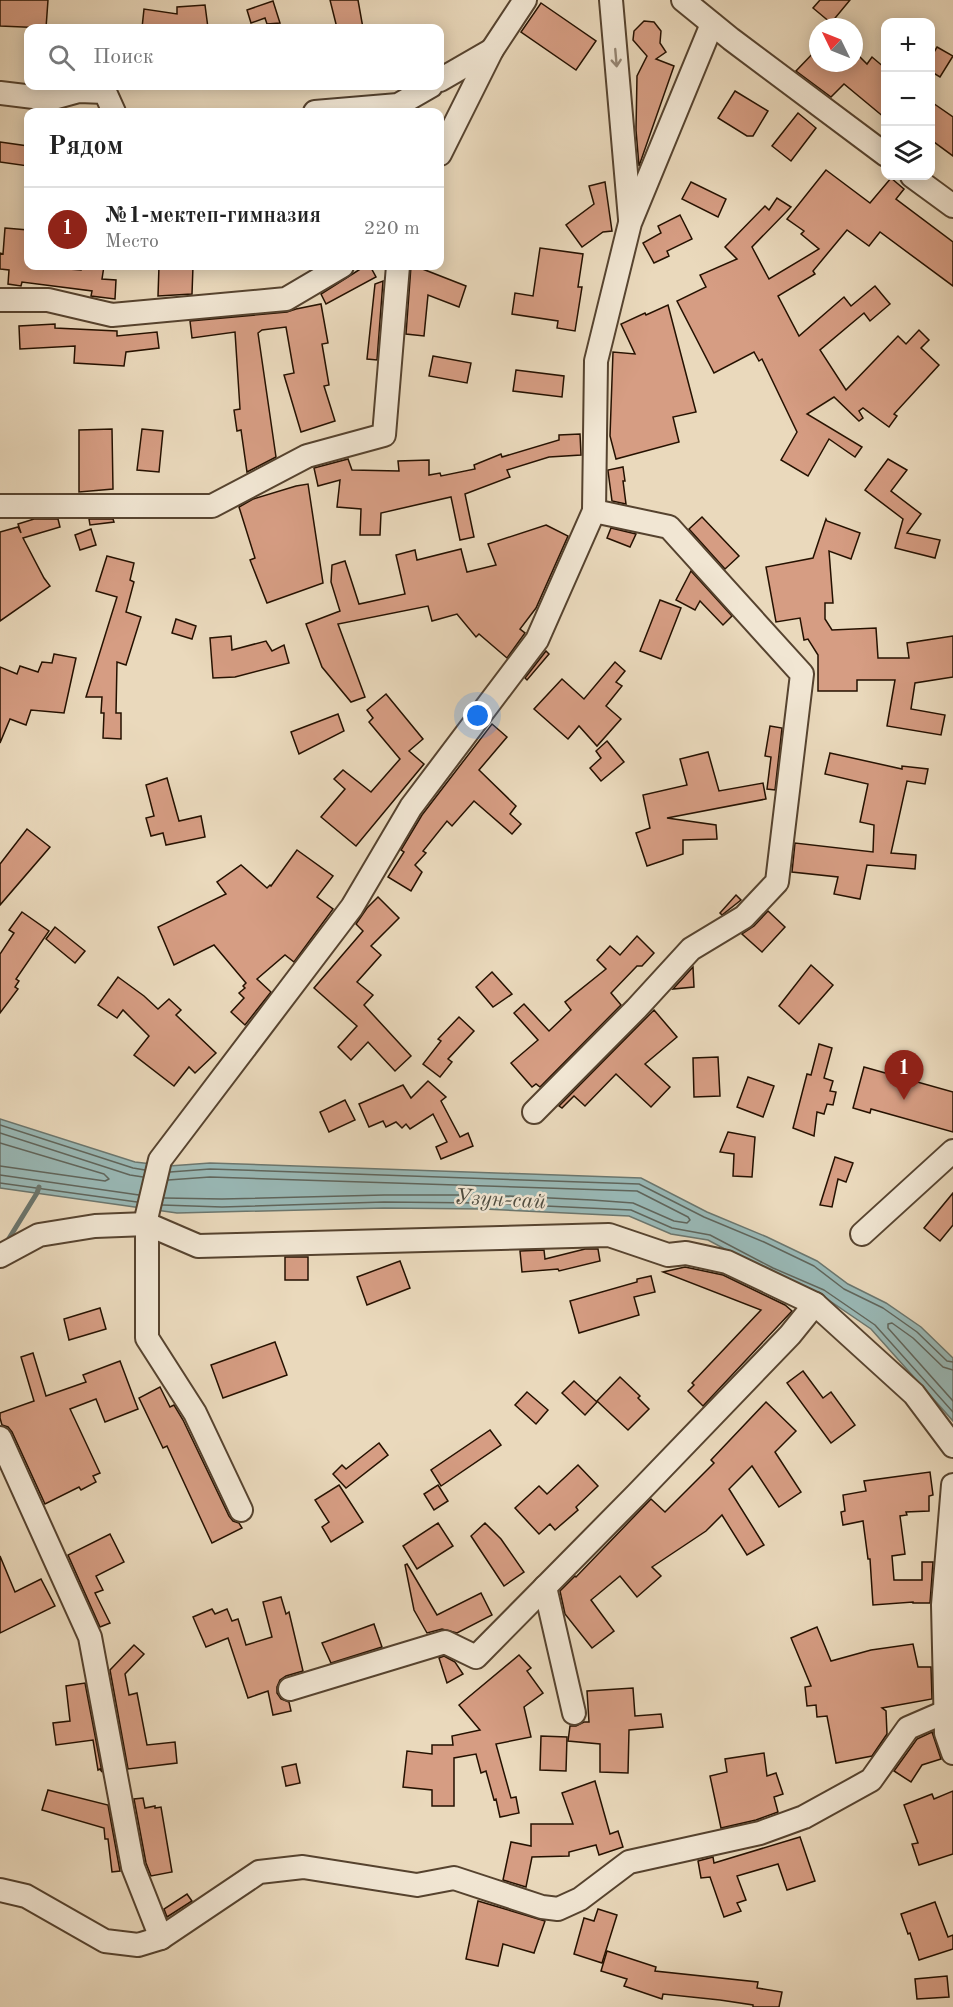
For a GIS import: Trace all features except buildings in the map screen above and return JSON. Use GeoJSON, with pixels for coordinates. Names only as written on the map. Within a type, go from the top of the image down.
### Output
{"type":"FeatureCollection","features":[{"type":"Feature","properties":{"kind":"street"},"geometry":{"type":"LineString","coordinates":[[444,146],[492,50],[525,0]]}},
{"type":"Feature","properties":{"kind":"street"},"geometry":{"type":"LineString","coordinates":[[611,0],[630,223]]}},
{"type":"Feature","properties":{"kind":"street"},"geometry":{"type":"LineString","coordinates":[[683,0],[881,152]]}},
{"type":"Feature","properties":{"kind":"street"},"geometry":{"type":"LineString","coordinates":[[241,1510],[195,1413],[147,1338],[147,1220],[160,1160],[352,907],[411,807],[537,640],[594,511],[596,361],[630,223],[712,24]]}},
{"type":"Feature","properties":{"kind":"street"},"geometry":{"type":"LineString","coordinates":[[444,79],[492,50]]}},
{"type":"Feature","properties":{"kind":"street"},"geometry":{"type":"LineString","coordinates":[[362,108],[398,105],[424,90]]}},
{"type":"Feature","properties":{"kind":"street"},"geometry":{"type":"LineString","coordinates":[[0,93],[50,99],[79,91],[105,92],[112,108]]}},
{"type":"Feature","properties":{"kind":"street"},"geometry":{"type":"LineString","coordinates":[[917,180],[953,206]]}},
{"type":"Feature","properties":{"kind":"street"},"geometry":{"type":"LineString","coordinates":[[0,300],[48,300],[112,315],[286,299],[335,270]]}},
{"type":"Feature","properties":{"kind":"street"},"geometry":{"type":"LineString","coordinates":[[0,506],[212,506],[308,456],[384,435],[398,270]]}},
{"type":"Feature","properties":{"kind":"street"},"geometry":{"type":"LineString","coordinates":[[534,1112],[636,1009],[691,949],[744,917],[777,882],[802,674],[669,527],[594,511]]}},
{"type":"Feature","properties":{"kind":"street"},"geometry":{"type":"LineString","coordinates":[[862,1234],[953,1151]]}},
{"type":"Feature","properties":{"kind":"street"},"geometry":{"type":"LineString","coordinates":[[0,1256],[39,1235],[147,1220],[198,1246],[609,1235],[668,1255],[686,1253],[727,1262],[815,1304],[914,1394],[953,1446]]}},
{"type":"Feature","properties":{"kind":"street"},"geometry":{"type":"LineString","coordinates":[[290,1689],[445,1642],[476,1657],[790,1335],[815,1304]]}},
{"type":"Feature","properties":{"kind":"street"},"geometry":{"type":"LineString","coordinates":[[0,1438],[90,1637],[133,1867],[161,1938]]}},
{"type":"Feature","properties":{"kind":"street"},"geometry":{"type":"LineString","coordinates":[[953,1485],[943,1605],[946,1733],[953,1753]]}},
{"type":"Feature","properties":{"kind":"street"},"geometry":{"type":"LineString","coordinates":[[545,1587],[574,1713]]}},
{"type":"Feature","properties":{"kind":"street"},"geometry":{"type":"LineString","coordinates":[[0,1890],[26,1896],[105,1941],[138,1945],[161,1938],[259,1872],[303,1867],[417,1886],[454,1878],[558,1909],[580,1899],[629,1862],[760,1833],[804,1817],[871,1780],[908,1728],[945,1712]]}},
{"type":"Feature","properties":{"kind":"water","name":"Узун-сай"},"geometry":{"type":"Polygon","coordinates":[[[0,1119],[135,1162],[169,1166],[210,1163],[641,1178],[707,1212],[817,1261],[848,1284],[886,1303],[921,1327],[953,1358],[953,1421],[871,1329],[821,1295],[770,1273],[708,1240],[671,1234],[629,1216],[484,1209],[384,1208],[177,1213],[0,1188],[0,1119]]]}},
{"type":"Feature","properties":{"kind":"waterway"},"geometry":{"type":"LineString","coordinates":[[8,1240],[39,1187]]}},
{"type":"Feature","properties":{"kind":"place","name":"№1-мектеп-гимназия"},"geometry":{"type":"Point","coordinates":[904,1100]}}]}
